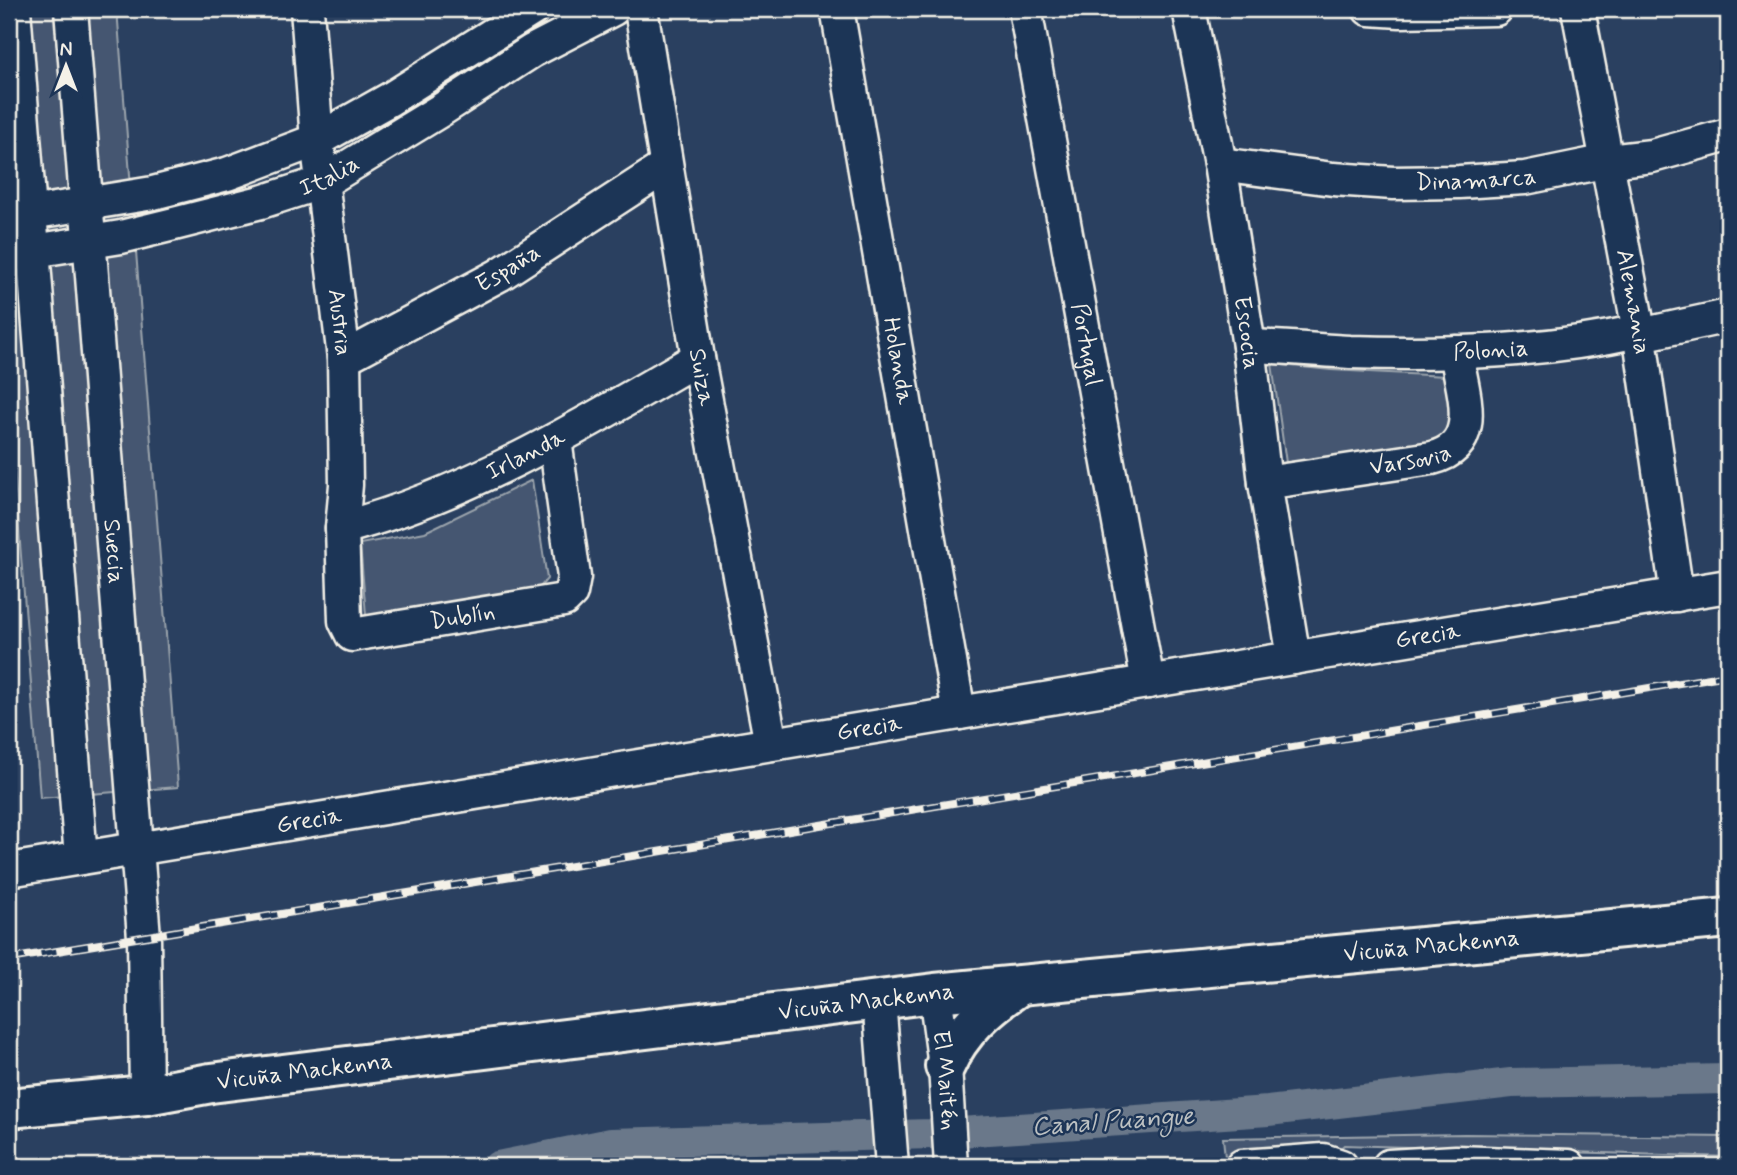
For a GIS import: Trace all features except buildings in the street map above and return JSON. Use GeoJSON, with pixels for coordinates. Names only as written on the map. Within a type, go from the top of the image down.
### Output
{"type":"FeatureCollection","features":[{"type":"Feature","properties":{"kind":"main road","name":"Vicuña Mackenna"},"geometry":{"type":"LineString","coordinates":[[9,1108],[146,1095],[211,1083],[935,993],[1728,918]]}},
{"type":"Feature","properties":{"kind":"main road"},"geometry":{"type":"LineString","coordinates":[[945,1066],[952,1051],[974,1021],[1020,985]]}},
{"type":"Feature","properties":{"kind":"street"},"geometry":{"type":"LineString","coordinates":[[14,9],[21,254],[81,858]]}},
{"type":"Feature","properties":{"kind":"street","name":"Suecia"},"geometry":{"type":"LineString","coordinates":[[71,9],[144,937],[146,1095]]}},
{"type":"Feature","properties":{"kind":"street","name":"Austria"},"geometry":{"type":"LineString","coordinates":[[307,9],[317,140],[344,358],[346,485],[342,528],[345,621],[352,635]]}},
{"type":"Feature","properties":{"kind":"street","name":"Italia"},"geometry":{"type":"LineString","coordinates":[[19,215],[118,200],[227,174],[317,140],[402,92],[533,9]]}},
{"type":"Feature","properties":{"kind":"street","name":"Italia"},"geometry":{"type":"LineString","coordinates":[[21,254],[121,237],[225,212],[323,182],[532,51],[613,9]]}},
{"type":"Feature","properties":{"kind":"street","name":"Suiza"},"geometry":{"type":"LineString","coordinates":[[641,9],[698,358],[771,744]]}},
{"type":"Feature","properties":{"kind":"street","name":"Holanda"},"geometry":{"type":"LineString","coordinates":[[837,9],[959,713]]}},
{"type":"Feature","properties":{"kind":"street","name":"Portugal"},"geometry":{"type":"LineString","coordinates":[[1025,9],[1147,682]]}},
{"type":"Feature","properties":{"kind":"street","name":"Escocia"},"geometry":{"type":"LineString","coordinates":[[1189,9],[1220,164],[1249,346],[1265,484],[1294,658]]}},
{"type":"Feature","properties":{"kind":"street"},"geometry":{"type":"LineString","coordinates":[[1369,9],[1496,9]]}},
{"type":"Feature","properties":{"kind":"street","name":"Alemania"},"geometry":{"type":"LineString","coordinates":[[1578,9],[1639,331],[1677,595]]}},
{"type":"Feature","properties":{"kind":"street","name":"Dinamarca"},"geometry":{"type":"LineString","coordinates":[[1220,164],[1332,179],[1446,183],[1525,177],[1608,161],[1652,156],[1728,135]]}},
{"type":"Feature","properties":{"kind":"street","name":"España"},"geometry":{"type":"LineString","coordinates":[[344,358],[499,275],[666,167]]}},
{"type":"Feature","properties":{"kind":"street","name":"Polonia"},"geometry":{"type":"LineString","coordinates":[[1249,346],[1351,352],[1456,352],[1587,342],[1639,331],[1645,334],[1728,316]]}},
{"type":"Feature","properties":{"kind":"street","name":"Varsovia"},"geometry":{"type":"LineString","coordinates":[[1265,484],[1433,458],[1451,451],[1463,437],[1466,420],[1456,352]]}},
{"type":"Feature","properties":{"kind":"street","name":"Irlanda"},"geometry":{"type":"LineString","coordinates":[[342,528],[429,499],[555,440],[698,358]]}},
{"type":"Feature","properties":{"kind":"street","name":"Dublín"},"geometry":{"type":"LineString","coordinates":[[352,635],[564,600],[571,593],[574,577],[555,440]]}},
{"type":"Feature","properties":{"kind":"street","name":"Grecia"},"geometry":{"type":"LineString","coordinates":[[9,870],[1728,586]]}},
{"type":"Feature","properties":{"kind":"street","name":"El Maitén"},"geometry":{"type":"LineString","coordinates":[[935,993],[945,1066],[951,1166]]}},
{"type":"Feature","properties":{"kind":"street"},"geometry":{"type":"LineString","coordinates":[[879,1000],[892,1166]]}},
{"type":"Feature","properties":{"kind":"street"},"geometry":{"type":"LineString","coordinates":[[1242,1166],[1323,1160],[1341,1166]]}},
{"type":"Feature","properties":{"kind":"street"},"geometry":{"type":"LineString","coordinates":[[1389,1166],[1482,1162],[1569,1166]]}},
{"type":"Feature","properties":{"kind":"shaded area"},"geometry":{"type":"Polygon","coordinates":[[[9,9],[117,9],[178,787],[40,798],[9,403],[9,9]]]}},
{"type":"Feature","properties":{"kind":"shaded area"},"geometry":{"type":"Polygon","coordinates":[[[1272,364],[1446,376],[1455,428],[1439,448],[1287,470],[1272,364]]]}},
{"type":"Feature","properties":{"kind":"shaded area"},"geometry":{"type":"Polygon","coordinates":[[[532,480],[547,579],[534,594],[367,627],[360,544],[425,532],[532,480]]]}},
{"type":"Feature","properties":{"kind":"shaded area"},"geometry":{"type":"Polygon","coordinates":[[[1465,1134],[1728,1137],[1728,1157],[1344,1145],[1320,1166],[1226,1166],[1223,1138],[1465,1134]]]}},
{"type":"Feature","properties":{"kind":"waterway","name":"Canal Puangue"},"geometry":{"type":"LineString","coordinates":[[498,1166],[611,1143],[931,1134],[1268,1111],[1511,1083],[1728,1079]]}},
{"type":"Feature","properties":{"kind":"railway"},"geometry":{"type":"LineString","coordinates":[[9,959],[1728,675]]}}]}
